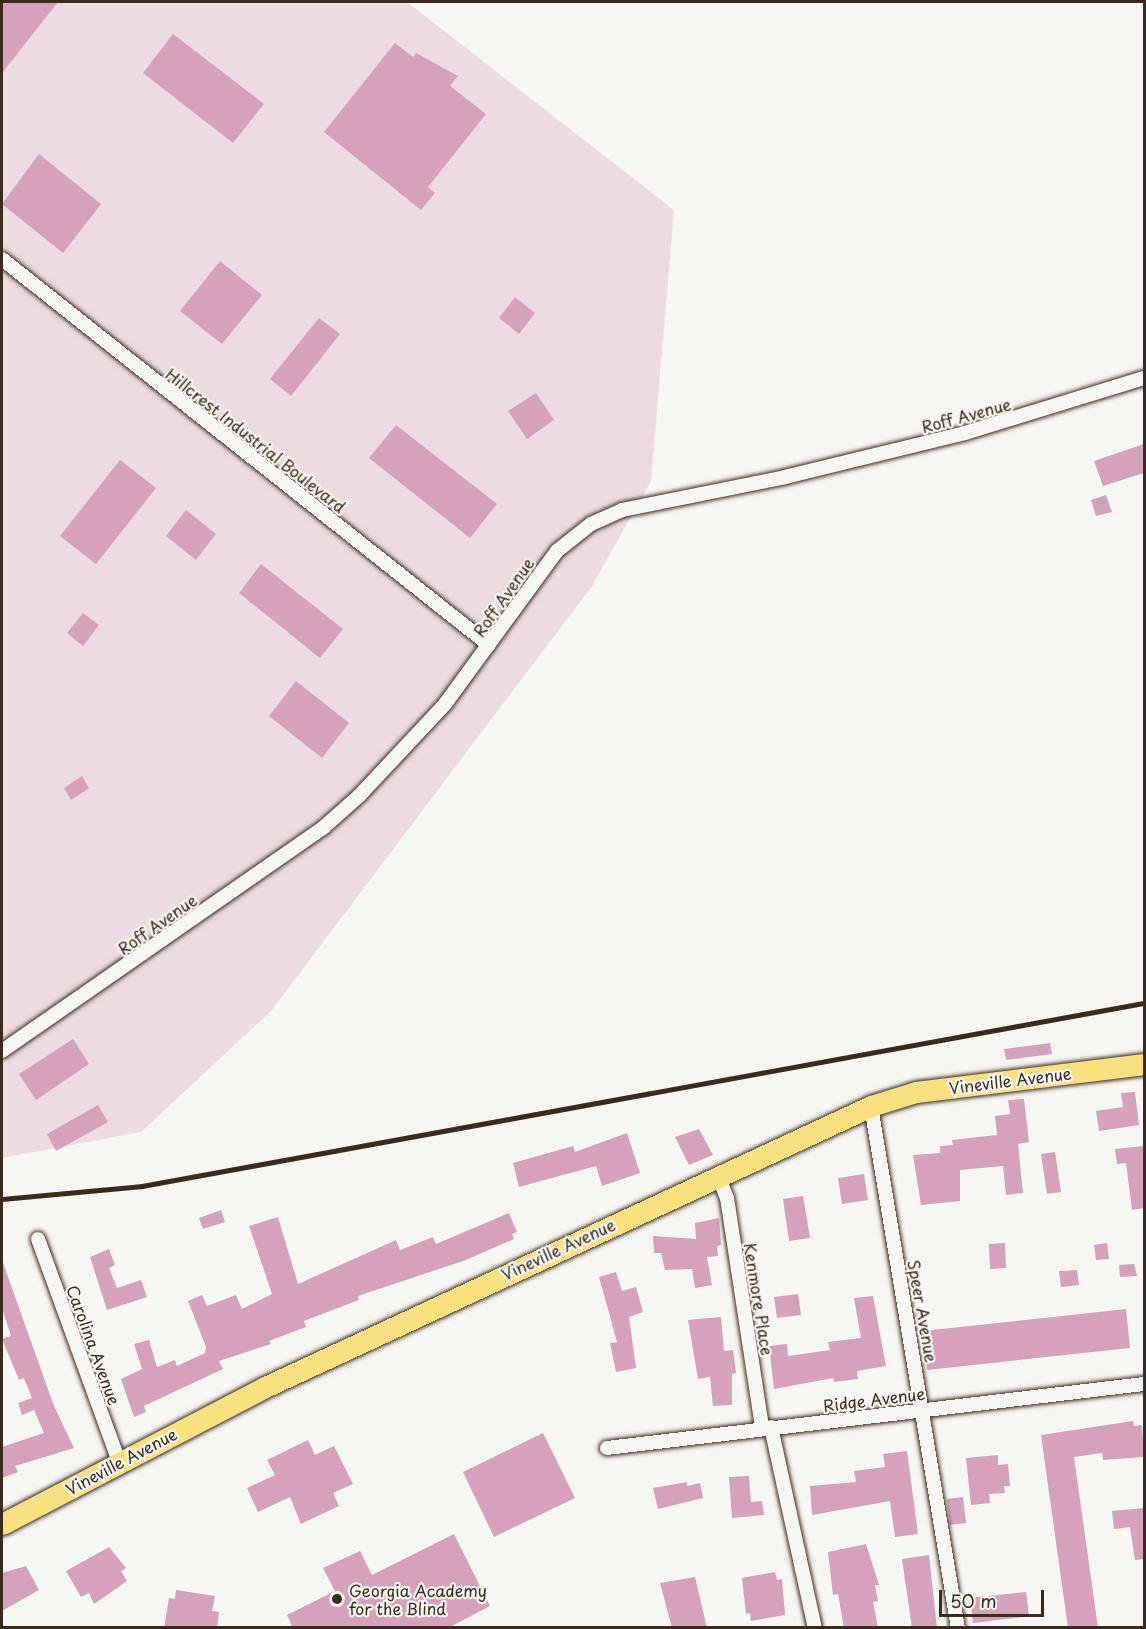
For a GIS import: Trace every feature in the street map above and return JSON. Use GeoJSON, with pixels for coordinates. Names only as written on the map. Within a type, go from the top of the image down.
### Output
{"type":"FeatureCollection","features":[{"type":"Feature","properties":{"kind":"main road","name":"Vineville Avenue"},"geometry":{"type":"LineString","coordinates":[[2,1524],[273,1383],[871,1106],[916,1092],[1144,1064]]}},
{"type":"Feature","properties":{"kind":"street","name":"Hillcrest Industrial Boulevard"},"geometry":{"type":"LineString","coordinates":[[2,259],[489,645]]}},
{"type":"Feature","properties":{"kind":"street","name":"Roff Avenue"},"geometry":{"type":"LineString","coordinates":[[2,1051],[324,827],[392,764],[489,645],[556,551],[591,524],[622,510],[785,477],[965,433],[1144,378]]}},
{"type":"Feature","properties":{"kind":"street","name":"Speer Avenue"},"geometry":{"type":"LineString","coordinates":[[871,1106],[958,1628]]}},
{"type":"Feature","properties":{"kind":"street","name":"Kenmore Place"},"geometry":{"type":"LineString","coordinates":[[718,1175],[727,1198],[766,1428],[815,1628]]}},
{"type":"Feature","properties":{"kind":"street","name":"Carolina Avenue"},"geometry":{"type":"LineString","coordinates":[[38,1239],[118,1462]]}},
{"type":"Feature","properties":{"kind":"street","name":"Ridge Avenue"},"geometry":{"type":"LineString","coordinates":[[607,1448],[1144,1384]]}},
{"type":"Feature","properties":{"kind":"shaded area"},"geometry":{"type":"Polygon","coordinates":[[[2,2],[407,2],[674,210],[651,481],[592,586],[271,1011],[141,1132],[2,1158],[2,2]]]}},
{"type":"Feature","properties":{"kind":"building"},"geometry":{"type":"Polygon","coordinates":[[[2,2],[58,2],[2,73],[2,2]]]}},
{"type":"Feature","properties":{"kind":"building"},"geometry":{"type":"Polygon","coordinates":[[[173,34],[264,104],[233,143],[143,73],[173,34]]]}},
{"type":"Feature","properties":{"kind":"building"},"geometry":{"type":"Polygon","coordinates":[[[395,43],[413,57],[416,53],[458,76],[450,86],[486,114],[428,187],[435,193],[421,210],[324,132],[395,43]]]}},
{"type":"Feature","properties":{"kind":"building"},"geometry":{"type":"Polygon","coordinates":[[[39,154],[101,204],[63,253],[2,204],[39,154]]]}},
{"type":"Feature","properties":{"kind":"building"},"geometry":{"type":"Polygon","coordinates":[[[220,261],[262,295],[222,344],[180,311],[220,261]]]}},
{"type":"Feature","properties":{"kind":"building"},"geometry":{"type":"Polygon","coordinates":[[[515,297],[535,313],[519,334],[499,318],[515,297]]]}},
{"type":"Feature","properties":{"kind":"building"},"geometry":{"type":"Polygon","coordinates":[[[319,318],[340,334],[291,396],[270,379],[319,318]]]}},
{"type":"Feature","properties":{"kind":"building"},"geometry":{"type":"Polygon","coordinates":[[[536,393],[554,420],[527,439],[508,411],[536,393]]]}},
{"type":"Feature","properties":{"kind":"building"},"geometry":{"type":"Polygon","coordinates":[[[396,425],[497,504],[470,538],[369,458],[396,425]]]}},
{"type":"Feature","properties":{"kind":"building"},"geometry":{"type":"Polygon","coordinates":[[[1144,444],[1144,473],[1103,486],[1094,461],[1144,444]]]}},
{"type":"Feature","properties":{"kind":"building"},"geometry":{"type":"Polygon","coordinates":[[[120,460],[156,488],[96,564],[60,536],[120,460]]]}},
{"type":"Feature","properties":{"kind":"building"},"geometry":{"type":"Polygon","coordinates":[[[1106,495],[1112,512],[1096,516],[1091,500],[1106,495]]]}},
{"type":"Feature","properties":{"kind":"building"},"geometry":{"type":"Polygon","coordinates":[[[186,510],[216,534],[196,560],[166,536],[186,510]]]}},
{"type":"Feature","properties":{"kind":"building"},"geometry":{"type":"Polygon","coordinates":[[[261,564],[343,629],[320,658],[239,593],[261,564]]]}},
{"type":"Feature","properties":{"kind":"building"},"geometry":{"type":"Polygon","coordinates":[[[83,613],[99,625],[83,646],[67,633],[83,613]]]}},
{"type":"Feature","properties":{"kind":"building"},"geometry":{"type":"Polygon","coordinates":[[[296,681],[349,723],[322,758],[269,716],[296,681]]]}},
{"type":"Feature","properties":{"kind":"building"},"geometry":{"type":"Polygon","coordinates":[[[82,776],[89,788],[71,800],[64,788],[82,776]]]}},
{"type":"Feature","properties":{"kind":"building"},"geometry":{"type":"Polygon","coordinates":[[[73,1039],[89,1064],[36,1100],[19,1074],[73,1039]]]}},
{"type":"Feature","properties":{"kind":"building"},"geometry":{"type":"Polygon","coordinates":[[[1050,1043],[1052,1054],[1006,1060],[1004,1049],[1050,1043]]]}},
{"type":"Feature","properties":{"kind":"building"},"geometry":{"type":"Polygon","coordinates":[[[1135,1092],[1139,1125],[1099,1131],[1096,1111],[1123,1107],[1121,1093],[1135,1092]]]}},
{"type":"Feature","properties":{"kind":"building"},"geometry":{"type":"Polygon","coordinates":[[[1024,1099],[1029,1142],[1018,1144],[1023,1193],[1006,1195],[1003,1166],[960,1170],[960,1201],[921,1205],[913,1155],[940,1153],[940,1146],[953,1145],[952,1140],[997,1135],[995,1116],[1010,1114],[1008,1100],[1024,1099]]]}},
{"type":"Feature","properties":{"kind":"building"},"geometry":{"type":"Polygon","coordinates":[[[98,1105],[108,1122],[56,1151],[47,1134],[98,1105]]]}},
{"type":"Feature","properties":{"kind":"building"},"geometry":{"type":"Polygon","coordinates":[[[699,1129],[713,1155],[689,1165],[675,1137],[699,1129]]]}},
{"type":"Feature","properties":{"kind":"building"},"geometry":{"type":"Polygon","coordinates":[[[627,1133],[640,1173],[602,1186],[596,1166],[519,1187],[513,1163],[573,1146],[575,1152],[627,1133]]]}},
{"type":"Feature","properties":{"kind":"building"},"geometry":{"type":"Polygon","coordinates":[[[1144,1146],[1144,1208],[1132,1210],[1126,1163],[1117,1164],[1115,1149],[1144,1146]]]}},
{"type":"Feature","properties":{"kind":"building"},"geometry":{"type":"Polygon","coordinates":[[[1055,1152],[1061,1192],[1047,1194],[1041,1154],[1055,1152]]]}},
{"type":"Feature","properties":{"kind":"building"},"geometry":{"type":"Polygon","coordinates":[[[864,1174],[868,1200],[842,1204],[838,1178],[864,1174]]]}},
{"type":"Feature","properties":{"kind":"building"},"geometry":{"type":"Polygon","coordinates":[[[803,1196],[810,1238],[789,1241],[783,1199],[803,1196]]]}},
{"type":"Feature","properties":{"kind":"building"},"geometry":{"type":"Polygon","coordinates":[[[221,1210],[225,1222],[203,1229],[199,1218],[221,1210]]]}},
{"type":"Feature","properties":{"kind":"building"},"geometry":{"type":"Polygon","coordinates":[[[509,1213],[517,1232],[512,1234],[514,1239],[466,1260],[358,1296],[359,1300],[304,1321],[306,1327],[269,1341],[271,1344],[219,1361],[223,1369],[144,1406],[146,1412],[134,1417],[121,1379],[142,1369],[134,1344],[149,1340],[157,1367],[175,1360],[177,1366],[205,1353],[206,1347],[188,1301],[202,1295],[207,1306],[236,1295],[242,1309],[272,1294],[249,1226],[278,1217],[298,1284],[396,1240],[400,1250],[433,1237],[436,1244],[509,1213]]]}},
{"type":"Feature","properties":{"kind":"building"},"geometry":{"type":"Polygon","coordinates":[[[719,1218],[721,1245],[717,1246],[718,1256],[707,1257],[712,1285],[695,1288],[692,1269],[665,1270],[661,1253],[654,1253],[653,1236],[696,1239],[695,1223],[719,1218]]]}},
{"type":"Feature","properties":{"kind":"building"},"geometry":{"type":"Polygon","coordinates":[[[1005,1243],[1006,1268],[990,1269],[989,1244],[1005,1243]]]}},
{"type":"Feature","properties":{"kind":"building"},"geometry":{"type":"Polygon","coordinates":[[[1107,1243],[1109,1259],[1096,1260],[1094,1245],[1107,1243]]]}},
{"type":"Feature","properties":{"kind":"building"},"geometry":{"type":"Polygon","coordinates":[[[109,1249],[115,1265],[109,1268],[117,1288],[141,1280],[147,1297],[107,1310],[90,1257],[109,1249]]]}},
{"type":"Feature","properties":{"kind":"building"},"geometry":{"type":"Polygon","coordinates":[[[2,1260],[54,1406],[74,1448],[15,1466],[18,1472],[2,1478],[2,1447],[44,1433],[34,1410],[22,1415],[18,1403],[32,1398],[24,1378],[19,1380],[2,1339],[11,1336],[2,1308],[2,1260]]]}},
{"type":"Feature","properties":{"kind":"building"},"geometry":{"type":"Polygon","coordinates":[[[1134,1264],[1137,1276],[1120,1277],[1119,1265],[1134,1264]]]}},
{"type":"Feature","properties":{"kind":"building"},"geometry":{"type":"Polygon","coordinates":[[[1077,1270],[1079,1285],[1061,1287],[1059,1271],[1077,1270]]]}},
{"type":"Feature","properties":{"kind":"building"},"geometry":{"type":"Polygon","coordinates":[[[616,1272],[622,1291],[636,1287],[643,1312],[629,1317],[636,1368],[616,1372],[610,1343],[617,1342],[599,1277],[616,1272]]]}},
{"type":"Feature","properties":{"kind":"building"},"geometry":{"type":"Polygon","coordinates":[[[798,1294],[801,1315],[777,1318],[774,1297],[798,1294]]]}},
{"type":"Feature","properties":{"kind":"building"},"geometry":{"type":"Polygon","coordinates":[[[873,1296],[886,1366],[857,1371],[858,1379],[834,1382],[833,1378],[774,1389],[769,1346],[787,1344],[788,1356],[830,1350],[828,1342],[861,1338],[854,1298],[873,1296]]]}},
{"type":"Feature","properties":{"kind":"building"},"geometry":{"type":"Polygon","coordinates":[[[1126,1309],[1130,1348],[927,1370],[923,1331],[1126,1309]]]}},
{"type":"Feature","properties":{"kind":"building"},"geometry":{"type":"Polygon","coordinates":[[[721,1317],[724,1351],[733,1350],[736,1373],[732,1374],[732,1405],[713,1406],[710,1377],[698,1379],[688,1320],[721,1317]]]}},
{"type":"Feature","properties":{"kind":"building"},"geometry":{"type":"Polygon","coordinates":[[[1133,1421],[1134,1426],[1142,1425],[1144,1457],[1103,1460],[1102,1453],[1074,1457],[1098,1628],[1068,1628],[1041,1435],[1133,1421]]]}},
{"type":"Feature","properties":{"kind":"building"},"geometry":{"type":"Polygon","coordinates":[[[543,1433],[575,1498],[494,1537],[463,1472],[543,1433]]]}},
{"type":"Feature","properties":{"kind":"building"},"geometry":{"type":"Polygon","coordinates":[[[308,1440],[315,1455],[334,1446],[353,1484],[333,1493],[339,1506],[301,1524],[290,1497],[258,1512],[247,1488],[275,1475],[267,1460],[308,1440]]]}},
{"type":"Feature","properties":{"kind":"building"},"geometry":{"type":"Polygon","coordinates":[[[907,1451],[918,1534],[895,1537],[890,1501],[812,1515],[810,1486],[856,1482],[854,1471],[885,1467],[883,1454],[907,1451]]]}},
{"type":"Feature","properties":{"kind":"building"},"geometry":{"type":"Polygon","coordinates":[[[998,1455],[998,1465],[1008,1464],[1010,1486],[1004,1486],[1005,1493],[989,1494],[990,1503],[971,1505],[966,1458],[998,1455]]]}},
{"type":"Feature","properties":{"kind":"building"},"geometry":{"type":"Polygon","coordinates":[[[749,1476],[751,1502],[762,1501],[764,1515],[732,1518],[729,1477],[749,1476]]]}},
{"type":"Feature","properties":{"kind":"building"},"geometry":{"type":"Polygon","coordinates":[[[687,1482],[687,1486],[700,1483],[703,1498],[658,1509],[653,1488],[687,1482]]]}},
{"type":"Feature","properties":{"kind":"building"},"geometry":{"type":"Polygon","coordinates":[[[963,1497],[966,1523],[950,1525],[947,1499],[963,1497]]]}},
{"type":"Feature","properties":{"kind":"building"},"geometry":{"type":"Polygon","coordinates":[[[1144,1508],[1144,1559],[1135,1560],[1130,1527],[1114,1529],[1112,1511],[1144,1508]]]}},
{"type":"Feature","properties":{"kind":"building"},"geometry":{"type":"Polygon","coordinates":[[[454,1534],[490,1606],[448,1628],[293,1628],[287,1615],[335,1591],[323,1568],[360,1551],[372,1575],[454,1534]]]}},
{"type":"Feature","properties":{"kind":"building"},"geometry":{"type":"Polygon","coordinates":[[[866,1544],[879,1585],[875,1585],[878,1601],[873,1602],[878,1628],[844,1628],[838,1594],[833,1595],[828,1552],[866,1544]]]}},
{"type":"Feature","properties":{"kind":"building"},"geometry":{"type":"Polygon","coordinates":[[[109,1547],[126,1568],[121,1571],[127,1581],[94,1604],[89,1593],[81,1597],[66,1571],[109,1547]]]}},
{"type":"Feature","properties":{"kind":"building"},"geometry":{"type":"Polygon","coordinates":[[[929,1555],[937,1628],[912,1628],[902,1559],[929,1555]]]}},
{"type":"Feature","properties":{"kind":"building"},"geometry":{"type":"Polygon","coordinates":[[[26,1566],[39,1590],[2,1611],[2,1573],[26,1566]]]}},
{"type":"Feature","properties":{"kind":"building"},"geometry":{"type":"Polygon","coordinates":[[[775,1572],[777,1580],[782,1579],[785,1615],[751,1621],[750,1613],[746,1614],[742,1578],[775,1572]]]}},
{"type":"Feature","properties":{"kind":"building"},"geometry":{"type":"Polygon","coordinates":[[[695,1577],[707,1628],[672,1628],[660,1583],[695,1577]]]}},
{"type":"Feature","properties":{"kind":"building"},"geometry":{"type":"Polygon","coordinates":[[[176,1590],[215,1596],[212,1611],[219,1612],[217,1628],[164,1628],[169,1598],[175,1599],[176,1590]]]}},
{"type":"Feature","properties":{"kind":"building"},"geometry":{"type":"Polygon","coordinates":[[[1026,1592],[1029,1616],[973,1623],[970,1598],[1026,1592]]]}},
{"type":"Feature","properties":{"kind":"railway"},"geometry":{"type":"LineString","coordinates":[[2,1199],[142,1186],[1144,1003]]}},
{"type":"Feature","properties":{"kind":"place","name":"Georgia Academy for the Blind"},"geometry":{"type":"Point","coordinates":[337,1599]}}]}
